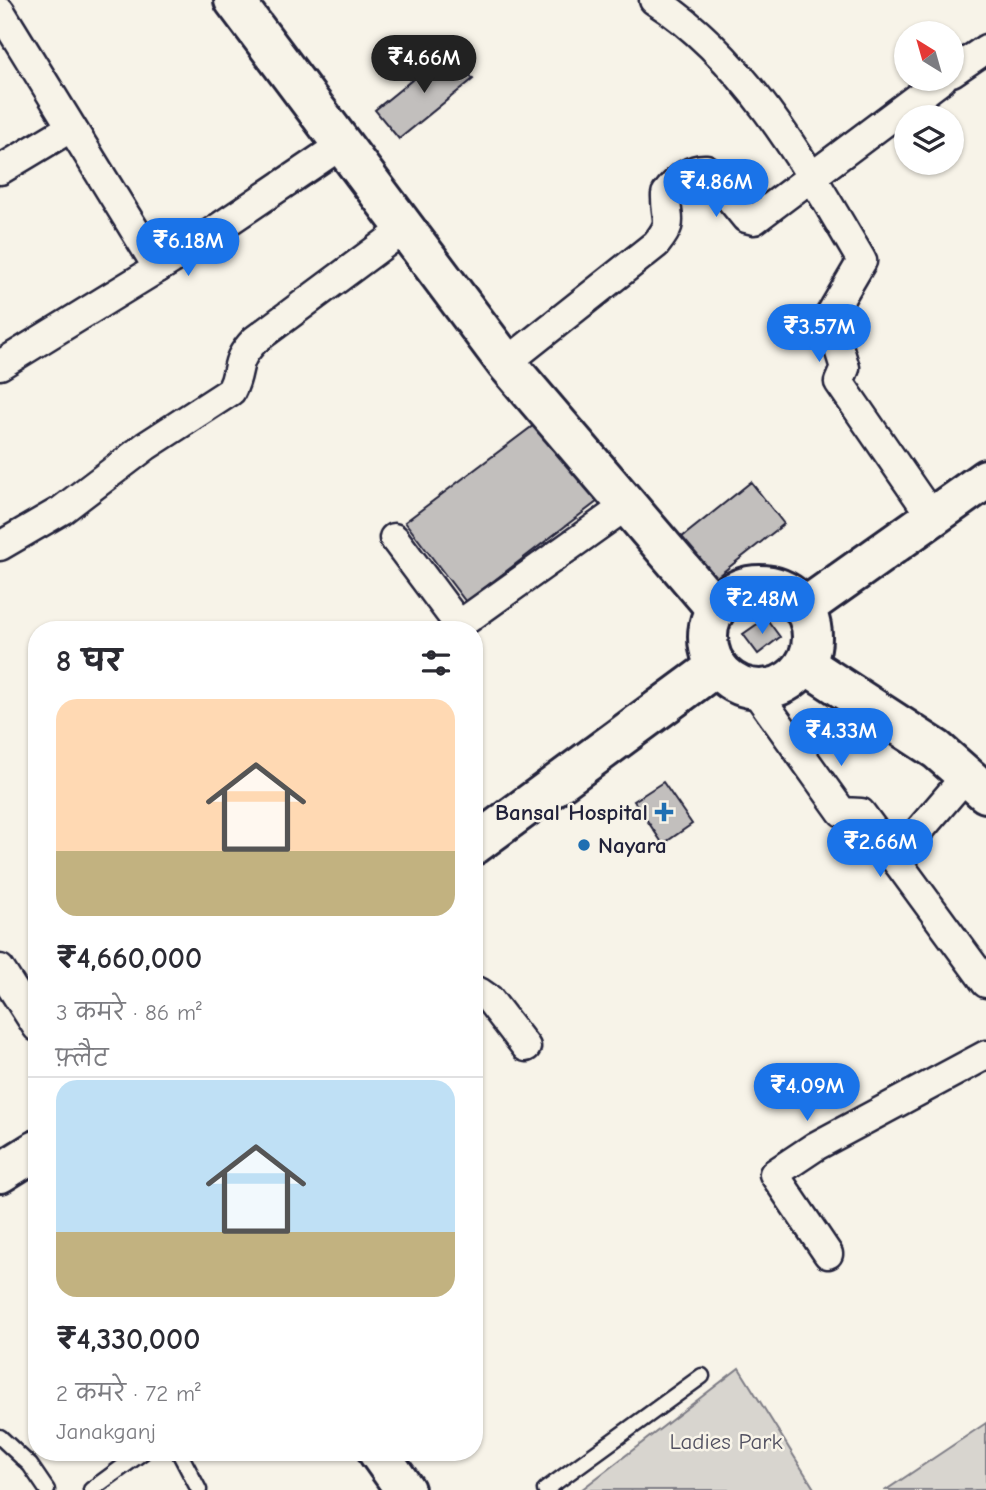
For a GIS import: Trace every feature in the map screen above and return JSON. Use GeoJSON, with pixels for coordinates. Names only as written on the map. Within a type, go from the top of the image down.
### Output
{"type":"FeatureCollection","features":[{"type":"Feature","properties":{"kind":"main road"},"geometry":{"type":"LineString","coordinates":[[234,0],[407,227],[506,363],[716,609]]}},
{"type":"Feature","properties":{"kind":"main road"},"geometry":{"type":"LineString","coordinates":[[804,608],[986,479]]}},
{"type":"Feature","properties":{"kind":"main road"},"geometry":{"type":"LineString","coordinates":[[767,585],[794,596],[804,608],[813,635],[805,664],[783,684],[754,689],[739,685],[717,666],[708,638],[716,609],[738,590],[767,585]]}},
{"type":"Feature","properties":{"kind":"main road"},"geometry":{"type":"LineString","coordinates":[[805,664],[891,718],[976,784]]}},
{"type":"Feature","properties":{"kind":"main road"},"geometry":{"type":"LineString","coordinates":[[483,838],[717,666]]}},
{"type":"Feature","properties":{"kind":"main road"},"geometry":{"type":"LineString","coordinates":[[0,1173],[28,1156]]}},
{"type":"Feature","properties":{"kind":"main road"},"geometry":{"type":"LineString","coordinates":[[384,1461],[405,1490]]}},
{"type":"Feature","properties":{"kind":"street"},"geometry":{"type":"LineString","coordinates":[[672,4],[724,56],[812,175],[862,261],[829,317],[845,368],[839,382],[932,517]]}},
{"type":"Feature","properties":{"kind":"street"},"geometry":{"type":"LineString","coordinates":[[0,12],[158,268]]}},
{"type":"Feature","properties":{"kind":"street"},"geometry":{"type":"LineString","coordinates":[[964,64],[986,49]]}},
{"type":"Feature","properties":{"kind":"street"},"geometry":{"type":"LineString","coordinates":[[506,363],[656,244],[671,220],[666,194],[696,169],[706,169],[746,218],[754,220],[926,91]]}},
{"type":"Feature","properties":{"kind":"street"},"geometry":{"type":"LineString","coordinates":[[0,170],[70,128]]}},
{"type":"Feature","properties":{"kind":"street"},"geometry":{"type":"LineString","coordinates":[[0,365],[158,268],[344,143]]}},
{"type":"Feature","properties":{"kind":"street"},"geometry":{"type":"LineString","coordinates":[[0,546],[62,510],[146,446],[231,390],[237,380],[236,367],[241,355],[255,340],[407,227]]}},
{"type":"Feature","properties":{"kind":"street"},"geometry":{"type":"LineString","coordinates":[[465,621],[627,505]]}},
{"type":"Feature","properties":{"kind":"street"},"geometry":{"type":"LineString","coordinates":[[394,538],[456,621]]}},
{"type":"Feature","properties":{"kind":"street"},"geometry":{"type":"LineString","coordinates":[[754,689],[842,812],[861,813],[986,983]]}},
{"type":"Feature","properties":{"kind":"street"},"geometry":{"type":"LineString","coordinates":[[898,863],[912,839],[976,784]]}},
{"type":"Feature","properties":{"kind":"street"},"geometry":{"type":"LineString","coordinates":[[0,968],[28,1013]]}},
{"type":"Feature","properties":{"kind":"street"},"geometry":{"type":"LineString","coordinates":[[483,995],[526,1047]]}},
{"type":"Feature","properties":{"kind":"street"},"geometry":{"type":"LineString","coordinates":[[828,1254],[774,1174],[816,1146],[986,1055]]}},
{"type":"Feature","properties":{"kind":"lane"},"geometry":{"type":"LineString","coordinates":[[545,1490],[702,1376]]}},
{"type":"Feature","properties":{"kind":"lane"},"geometry":{"type":"LineString","coordinates":[[0,1437],[30,1465],[47,1490]]}},
{"type":"Feature","properties":{"kind":"lane"},"geometry":{"type":"LineString","coordinates":[[90,1490],[130,1461]]}},
{"type":"Feature","properties":{"kind":"lane"},"geometry":{"type":"LineString","coordinates":[[184,1461],[199,1490]]}},
{"type":"Feature","properties":{"kind":"green space","name":"Ladies Park"},"geometry":{"type":"Polygon","coordinates":[[[739,1368],[815,1490],[581,1490],[739,1368]]]}},
{"type":"Feature","properties":{"kind":"green space"},"geometry":{"type":"Polygon","coordinates":[[[986,1423],[986,1490],[886,1490],[986,1423]]]}},
{"type":"Feature","properties":{"kind":"building"},"geometry":{"type":"Polygon","coordinates":[[[449,50],[473,79],[399,139],[375,110],[449,50]]]}},
{"type":"Feature","properties":{"kind":"building"},"geometry":{"type":"Polygon","coordinates":[[[538,422],[598,501],[466,602],[405,522],[538,422]]]}},
{"type":"Feature","properties":{"kind":"building"},"geometry":{"type":"Polygon","coordinates":[[[751,482],[784,524],[714,579],[681,538],[751,482]]]}},
{"type":"Feature","properties":{"kind":"building"},"geometry":{"type":"Polygon","coordinates":[[[766,618],[780,637],[758,654],[743,634],[766,618]]]}},
{"type":"Feature","properties":{"kind":"building"},"geometry":{"type":"Polygon","coordinates":[[[663,782],[692,824],[663,844],[634,801],[663,782]]]}},
{"type":"Feature","properties":{"kind":"place","name":"Bansal Hospital"},"geometry":{"type":"Point","coordinates":[664,812]}},
{"type":"Feature","properties":{"kind":"place","name":"Nayara"},"geometry":{"type":"Point","coordinates":[584,845]}}]}
